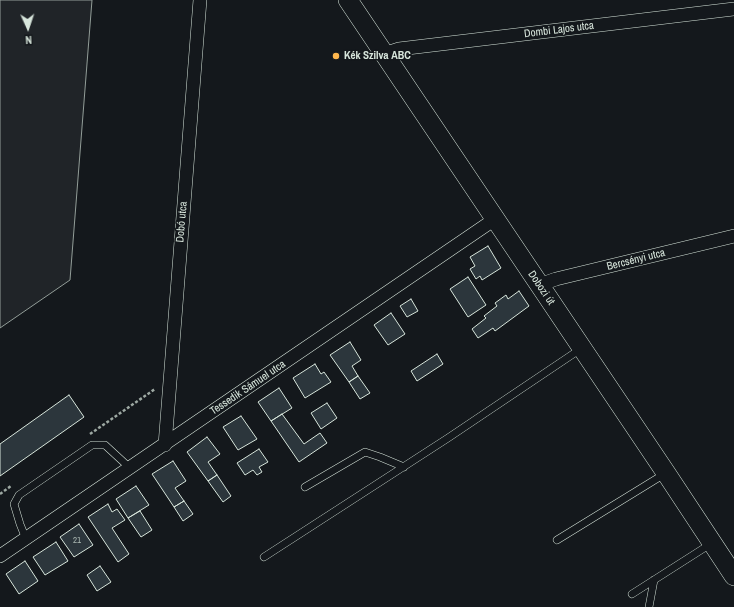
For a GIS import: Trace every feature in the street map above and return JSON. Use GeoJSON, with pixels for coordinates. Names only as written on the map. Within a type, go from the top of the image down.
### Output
{"type":"FeatureCollection","features":[{"type":"Feature","properties":{"kind":"main road","name":"Dobozi út"},"geometry":{"type":"LineString","coordinates":[[348,0],[734,576]]}},
{"type":"Feature","properties":{"kind":"street","name":"Dobó utca"},"geometry":{"type":"LineString","coordinates":[[165,445],[200,0]]}},
{"type":"Feature","properties":{"kind":"street","name":"Dombi Lajos utca"},"geometry":{"type":"LineString","coordinates":[[384,54],[405,49],[734,9]]}},
{"type":"Feature","properties":{"kind":"street","name":"Tessedik Sámuel utca"},"geometry":{"type":"LineString","coordinates":[[0,556],[495,219]]}},
{"type":"Feature","properties":{"kind":"street","name":"Bercsényi utca"},"geometry":{"type":"LineString","coordinates":[[539,285],[734,236]]}},
{"type":"Feature","properties":{"kind":"lane"},"geometry":{"type":"LineString","coordinates":[[264,557],[404,467],[582,348]]}},
{"type":"Feature","properties":{"kind":"lane"},"geometry":{"type":"LineString","coordinates":[[26,539],[14,504],[19,494],[92,446],[105,445],[130,468]]}},
{"type":"Feature","properties":{"kind":"lane"},"geometry":{"type":"LineString","coordinates":[[305,487],[365,452],[404,467]]}},
{"type":"Feature","properties":{"kind":"lane"},"geometry":{"type":"LineString","coordinates":[[557,540],[666,473]]}},
{"type":"Feature","properties":{"kind":"lane"},"geometry":{"type":"LineString","coordinates":[[632,594],[712,543]]}},
{"type":"Feature","properties":{"kind":"lane"},"geometry":{"type":"LineString","coordinates":[[649,607],[654,580]]}},
{"type":"Feature","properties":{"kind":"shaded area"},"geometry":{"type":"Polygon","coordinates":[[[0,0],[92,0],[70,280],[0,328],[0,0]]]}},
{"type":"Feature","properties":{"kind":"building"},"geometry":{"type":"Polygon","coordinates":[[[488,246],[501,268],[482,280],[480,276],[476,279],[470,269],[475,266],[470,257],[488,246]]]}},
{"type":"Feature","properties":{"kind":"building"},"geometry":{"type":"Polygon","coordinates":[[[468,277],[486,305],[468,317],[450,289],[468,277]]]}},
{"type":"Feature","properties":{"kind":"building"},"geometry":{"type":"Polygon","coordinates":[[[519,291],[529,306],[495,331],[493,328],[478,338],[472,329],[486,318],[484,316],[497,306],[495,303],[506,295],[508,299],[519,291]]]}},
{"type":"Feature","properties":{"kind":"building"},"geometry":{"type":"Polygon","coordinates":[[[411,299],[418,311],[407,317],[400,306],[411,299]]]}},
{"type":"Feature","properties":{"kind":"building"},"geometry":{"type":"Polygon","coordinates":[[[391,313],[405,334],[388,345],[374,325],[391,313]]]}},
{"type":"Feature","properties":{"kind":"building"},"geometry":{"type":"Polygon","coordinates":[[[350,342],[361,360],[352,366],[358,376],[349,382],[330,355],[350,342]]]}},
{"type":"Feature","properties":{"kind":"building"},"geometry":{"type":"Polygon","coordinates":[[[437,354],[443,364],[417,381],[411,371],[437,354]]]}},
{"type":"Feature","properties":{"kind":"building"},"geometry":{"type":"Polygon","coordinates":[[[315,364],[321,374],[324,372],[331,382],[305,398],[293,378],[315,364]]]}},
{"type":"Feature","properties":{"kind":"building"},"geometry":{"type":"Polygon","coordinates":[[[358,376],[370,393],[360,399],[349,382],[358,376]]]}},
{"type":"Feature","properties":{"kind":"building"},"geometry":{"type":"Polygon","coordinates":[[[279,388],[292,408],[271,421],[258,402],[279,388]]]}},
{"type":"Feature","properties":{"kind":"building"},"geometry":{"type":"Polygon","coordinates":[[[69,395],[84,417],[0,476],[0,444],[69,395]]]}},
{"type":"Feature","properties":{"kind":"building"},"geometry":{"type":"Polygon","coordinates":[[[327,403],[337,418],[321,429],[311,413],[327,403]]]}},
{"type":"Feature","properties":{"kind":"building"},"geometry":{"type":"Polygon","coordinates":[[[282,414],[304,444],[320,433],[327,443],[299,462],[271,421],[282,414]]]}},
{"type":"Feature","properties":{"kind":"building"},"geometry":{"type":"Polygon","coordinates":[[[241,416],[257,439],[238,450],[223,427],[241,416]]]}},
{"type":"Feature","properties":{"kind":"building"},"geometry":{"type":"Polygon","coordinates":[[[207,437],[220,454],[208,462],[217,475],[208,481],[187,452],[207,437]]]}},
{"type":"Feature","properties":{"kind":"building"},"geometry":{"type":"Polygon","coordinates":[[[259,449],[268,462],[259,467],[262,472],[257,475],[253,470],[245,475],[237,463],[259,449]]]}},
{"type":"Feature","properties":{"kind":"building"},"geometry":{"type":"Polygon","coordinates":[[[173,461],[186,481],[175,488],[184,501],[174,507],[152,474],[173,461]]]}},
{"type":"Feature","properties":{"kind":"building"},"geometry":{"type":"Polygon","coordinates":[[[217,475],[231,496],[223,502],[208,481],[217,475]]]}},
{"type":"Feature","properties":{"kind":"building"},"geometry":{"type":"Polygon","coordinates":[[[136,486],[149,505],[128,518],[116,499],[136,486]]]}},
{"type":"Feature","properties":{"kind":"building"},"geometry":{"type":"Polygon","coordinates":[[[184,501],[193,514],[183,521],[174,507],[184,501]]]}},
{"type":"Feature","properties":{"kind":"building"},"geometry":{"type":"Polygon","coordinates":[[[108,504],[112,512],[117,509],[125,520],[112,528],[129,554],[118,562],[88,517],[108,504]]]}},
{"type":"Feature","properties":{"kind":"building"},"geometry":{"type":"Polygon","coordinates":[[[140,511],[152,530],[141,537],[128,518],[140,511]]]}},
{"type":"Feature","properties":{"kind":"building"},"geometry":{"type":"Polygon","coordinates":[[[79,524],[93,545],[74,557],[60,537],[79,524]]]}},
{"type":"Feature","properties":{"kind":"building"},"geometry":{"type":"Polygon","coordinates":[[[56,542],[68,561],[45,575],[33,557],[56,542]]]}},
{"type":"Feature","properties":{"kind":"building"},"geometry":{"type":"Polygon","coordinates":[[[25,561],[38,581],[19,594],[6,574],[25,561]]]}},
{"type":"Feature","properties":{"kind":"building"},"geometry":{"type":"Polygon","coordinates":[[[100,566],[111,582],[97,591],[87,575],[100,566]]]}},
{"type":"Feature","properties":{"kind":"place","name":"Kék Szilva ABC"},"geometry":{"type":"Point","coordinates":[336,56]}}]}
